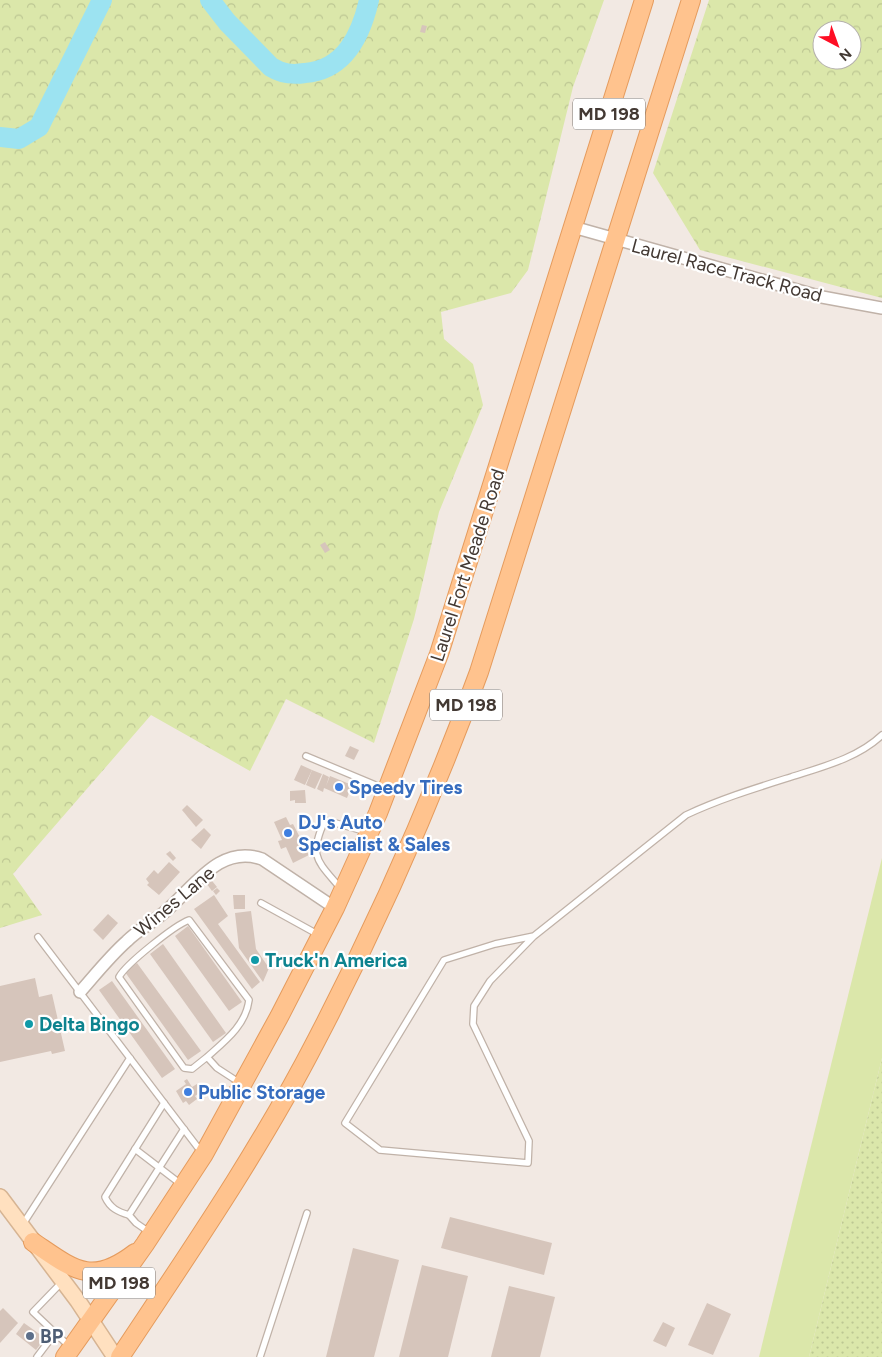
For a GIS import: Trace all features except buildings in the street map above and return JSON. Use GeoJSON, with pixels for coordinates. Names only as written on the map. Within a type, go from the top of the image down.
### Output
{"type":"FeatureCollection","features":[{"type":"Feature","properties":{"kind":"main road","name":"Laurel Fort Meade Road"},"geometry":{"type":"LineString","coordinates":[[68,1353],[149,1239],[204,1154],[321,936],[343,891],[387,790],[439,654],[644,0]]}},
{"type":"Feature","properties":{"kind":"main road","name":"MD 198"},"geometry":{"type":"LineString","coordinates":[[120,1357],[247,1162],[317,1040],[372,931],[415,834],[450,750],[479,672],[690,0]]}},
{"type":"Feature","properties":{"kind":"main road"},"geometry":{"type":"LineString","coordinates":[[33,1242],[72,1269],[87,1273],[99,1273],[122,1263],[149,1239]]}},
{"type":"Feature","properties":{"kind":"street","name":"Laurel Race Track Road"},"geometry":{"type":"LineString","coordinates":[[573,227],[822,297],[882,308]]}},
{"type":"Feature","properties":{"kind":"street","name":"Wines Lane"},"geometry":{"type":"LineString","coordinates":[[80,992],[127,940],[157,919],[187,888],[222,861],[251,855],[262,859],[335,908]]}},
{"type":"Feature","properties":{"kind":"street"},"geometry":{"type":"LineString","coordinates":[[0,1197],[92,1321],[115,1357]]}},
{"type":"Feature","properties":{"kind":"lane"},"geometry":{"type":"LineString","coordinates":[[534,936],[495,944],[444,960],[345,1123],[380,1150],[528,1163],[529,1141],[473,1024],[474,1006],[490,981],[534,936],[686,814],[713,802],[837,762],[872,744],[882,735]]}},
{"type":"Feature","properties":{"kind":"lane"},"geometry":{"type":"LineString","coordinates":[[306,756],[387,790]]}},
{"type":"Feature","properties":{"kind":"lane"},"geometry":{"type":"LineString","coordinates":[[343,891],[318,862],[316,841],[325,820],[369,832]]}},
{"type":"Feature","properties":{"kind":"lane"},"geometry":{"type":"LineString","coordinates":[[261,903],[321,936]]}},
{"type":"Feature","properties":{"kind":"lane"},"geometry":{"type":"LineString","coordinates":[[189,920],[249,1000],[247,1015],[229,1038],[207,1057],[192,1069],[184,1068],[119,977],[123,970],[151,946],[189,920]]}},
{"type":"Feature","properties":{"kind":"lane"},"geometry":{"type":"LineString","coordinates":[[38,937],[204,1154]]}},
{"type":"Feature","properties":{"kind":"lane"},"geometry":{"type":"LineString","coordinates":[[207,1057],[217,1068],[242,1084]]}},
{"type":"Feature","properties":{"kind":"lane"},"geometry":{"type":"LineString","coordinates":[[22,1226],[130,1058]]}},
{"type":"Feature","properties":{"kind":"lane"},"geometry":{"type":"LineString","coordinates":[[149,1239],[129,1215],[109,1205],[105,1197],[164,1103]]}},
{"type":"Feature","properties":{"kind":"lane"},"geometry":{"type":"LineString","coordinates":[[129,1215],[184,1129]]}},
{"type":"Feature","properties":{"kind":"lane"},"geometry":{"type":"LineString","coordinates":[[136,1149],[184,1187]]}},
{"type":"Feature","properties":{"kind":"lane"},"geometry":{"type":"LineString","coordinates":[[260,1357],[307,1213]]}},
{"type":"Feature","properties":{"kind":"lane"},"geometry":{"type":"LineString","coordinates":[[63,1281],[48,1294],[33,1312],[56,1333],[68,1353]]}},
{"type":"Feature","properties":{"kind":"lane"},"geometry":{"type":"LineString","coordinates":[[36,1357],[56,1333]]}},
{"type":"Feature","properties":{"kind":"green space"},"geometry":{"type":"Polygon","coordinates":[[[0,0],[604,0],[573,87],[528,270],[511,293],[441,312],[444,339],[473,364],[483,405],[439,512],[414,619],[374,743],[286,699],[250,771],[151,715],[13,874],[42,915],[0,928],[0,0]]]}},
{"type":"Feature","properties":{"kind":"green space"},"geometry":{"type":"Polygon","coordinates":[[[709,0],[882,0],[882,298],[700,250],[653,173],[709,0]]]}},
{"type":"Feature","properties":{"kind":"green space"},"geometry":{"type":"Polygon","coordinates":[[[882,858],[882,1058],[809,1357],[759,1357],[882,858]]]}},
{"type":"Feature","properties":{"kind":"green space"},"geometry":{"type":"Polygon","coordinates":[[[882,1058],[882,1357],[809,1357],[882,1058]]]}},
{"type":"Feature","properties":{"kind":"waterway"},"geometry":{"type":"LineString","coordinates":[[0,137],[19,139],[39,127],[102,0]]}},
{"type":"Feature","properties":{"kind":"waterway"},"geometry":{"type":"LineString","coordinates":[[210,0],[227,22],[271,67],[283,73],[296,74],[319,70],[341,58],[356,38],[369,0]]}},
{"type":"Feature","properties":{"kind":"place","name":"Speedy Tires"},"geometry":{"type":"Point","coordinates":[339,787]}},
{"type":"Feature","properties":{"kind":"place","name":"DJ's Auto Specialist & Sales"},"geometry":{"type":"Point","coordinates":[288,833]}},
{"type":"Feature","properties":{"kind":"place","name":"Truck'n America"},"geometry":{"type":"Point","coordinates":[255,960]}},
{"type":"Feature","properties":{"kind":"place","name":"Delta Bingo"},"geometry":{"type":"Point","coordinates":[29,1024]}},
{"type":"Feature","properties":{"kind":"place","name":"Public Storage"},"geometry":{"type":"Point","coordinates":[188,1092]}},
{"type":"Feature","properties":{"kind":"place","name":"BP"},"geometry":{"type":"Point","coordinates":[30,1336]}}]}
